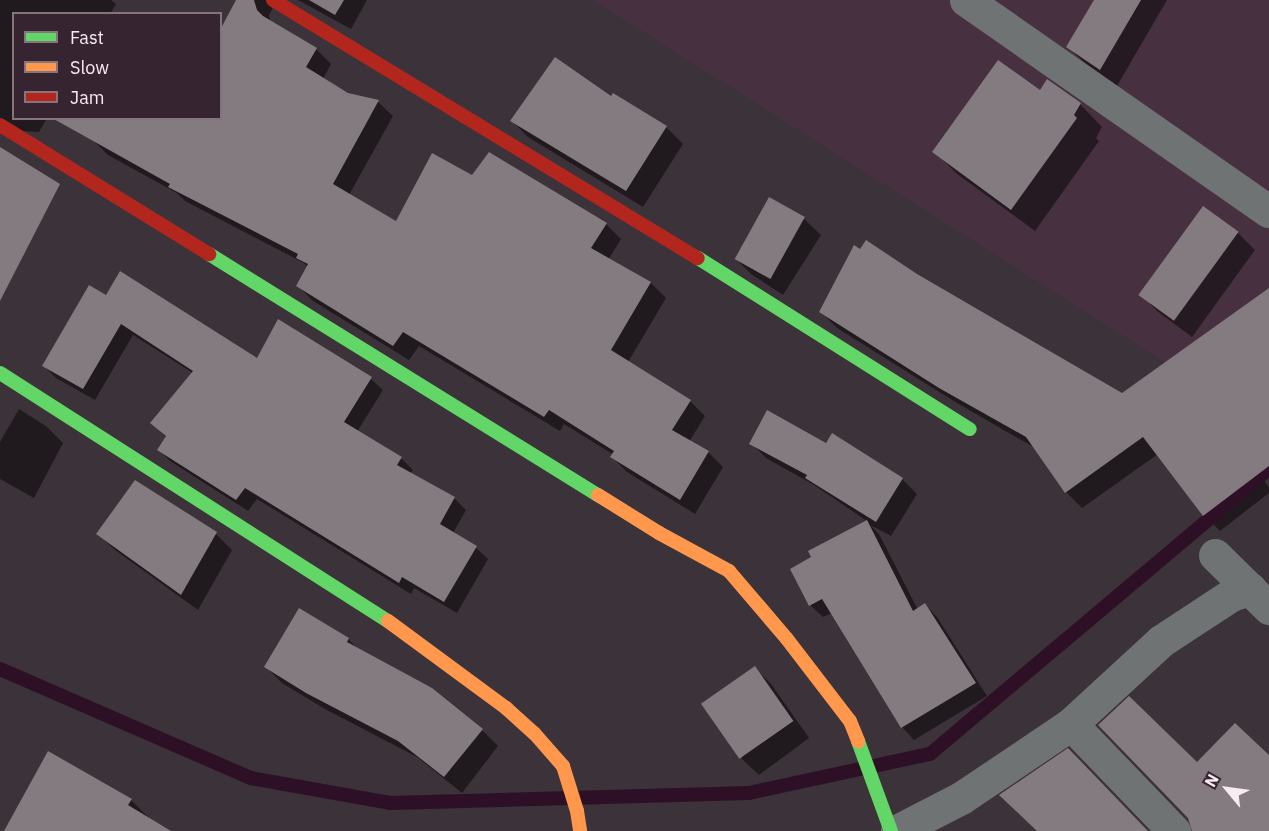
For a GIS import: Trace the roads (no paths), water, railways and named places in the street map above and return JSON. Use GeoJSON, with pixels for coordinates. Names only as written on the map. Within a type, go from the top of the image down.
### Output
{"type":"FeatureCollection","features":[{"type":"Feature","properties":{"kind":"street"},"geometry":{"type":"LineString","coordinates":[[273,0],[597,195],[970,429]]}},
{"type":"Feature","properties":{"kind":"street"},"geometry":{"type":"LineString","coordinates":[[966,0],[1269,211]]}},
{"type":"Feature","properties":{"kind":"street"},"geometry":{"type":"LineString","coordinates":[[0,125],[659,533],[729,572],[788,639],[850,721],[877,788],[891,831]]}},
{"type":"Feature","properties":{"kind":"street"},"geometry":{"type":"LineString","coordinates":[[0,373],[313,571],[415,639],[506,708],[534,733],[563,766],[577,811],[580,831]]}},
{"type":"Feature","properties":{"kind":"street"},"geometry":{"type":"LineString","coordinates":[[1215,555],[1259,598]]}},
{"type":"Feature","properties":{"kind":"street"},"geometry":{"type":"LineString","coordinates":[[897,831],[962,798],[1071,724],[1161,641],[1231,595],[1259,598]]}},
{"type":"Feature","properties":{"kind":"street"},"geometry":{"type":"LineString","coordinates":[[1071,724],[1174,831]]}},
{"type":"Feature","properties":{"kind":"waterway"},"geometry":{"type":"LineString","coordinates":[[0,669],[251,778],[390,803],[749,793],[930,754],[1269,469]]}}]}
